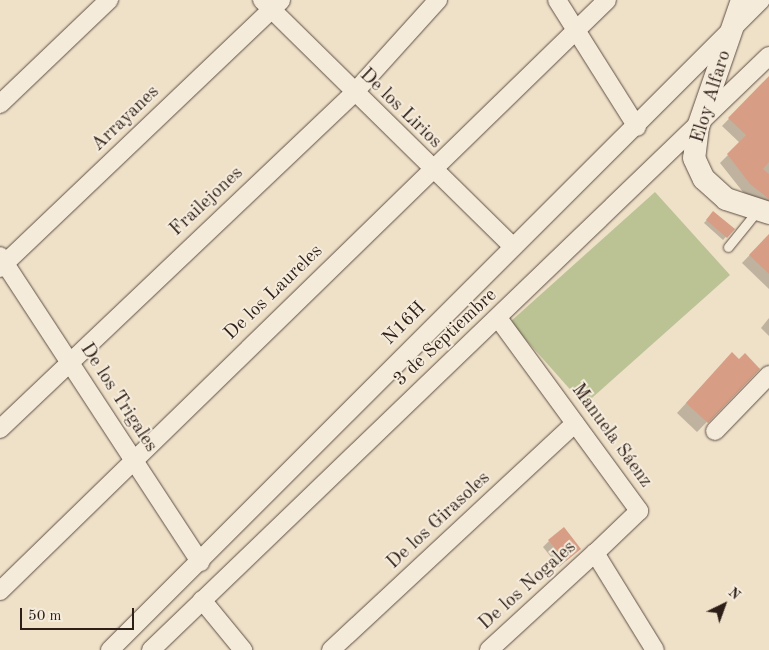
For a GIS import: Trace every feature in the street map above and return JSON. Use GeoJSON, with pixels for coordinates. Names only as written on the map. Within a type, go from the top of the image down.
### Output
{"type":"FeatureCollection","features":[{"type":"Feature","properties":{"kind":"street"},"geometry":{"type":"LineString","coordinates":[[0,104],[109,0]]}},
{"type":"Feature","properties":{"kind":"street","name":"Frailejones"},"geometry":{"type":"LineString","coordinates":[[0,429],[69,361],[353,94],[438,0]]}},
{"type":"Feature","properties":{"kind":"street"},"geometry":{"type":"LineString","coordinates":[[557,0],[578,27],[637,127]]}},
{"type":"Feature","properties":{"kind":"street","name":"De los Laureles"},"geometry":{"type":"LineString","coordinates":[[0,591],[132,460],[607,0]]}},
{"type":"Feature","properties":{"kind":"street","name":"Eloy Alfaro"},"geometry":{"type":"LineString","coordinates":[[742,0],[698,127],[694,158],[704,179],[726,199],[764,211]]}},
{"type":"Feature","properties":{"kind":"street","name":"N16H"},"geometry":{"type":"LineString","coordinates":[[110,650],[200,562],[512,246],[637,127],[761,0]]}},
{"type":"Feature","properties":{"kind":"street","name":"De los Lirios"},"geometry":{"type":"LineString","coordinates":[[271,4],[353,94],[512,246]]}},
{"type":"Feature","properties":{"kind":"street","name":"Arrayanes"},"geometry":{"type":"LineString","coordinates":[[2,262],[271,4]]}},
{"type":"Feature","properties":{"kind":"street","name":"3 de Septiembre"},"geometry":{"type":"LineString","coordinates":[[151,650],[698,127],[769,56]]}},
{"type":"Feature","properties":{"kind":"street","name":"De los Trigales"},"geometry":{"type":"LineString","coordinates":[[2,262],[200,562]]}},
{"type":"Feature","properties":{"kind":"street","name":"Manuela Sáenz"},"geometry":{"type":"LineString","coordinates":[[498,318],[639,511],[595,553]]}},
{"type":"Feature","properties":{"kind":"street"},"geometry":{"type":"LineString","coordinates":[[715,432],[769,375]]}},
{"type":"Feature","properties":{"kind":"street","name":"De los Girasoles"},"geometry":{"type":"LineString","coordinates":[[332,650],[575,423]]}},
{"type":"Feature","properties":{"kind":"street"},"geometry":{"type":"LineString","coordinates":[[595,553],[655,650]]}},
{"type":"Feature","properties":{"kind":"street","name":"De los Nogales"},"geometry":{"type":"LineString","coordinates":[[489,650],[595,553]]}},
{"type":"Feature","properties":{"kind":"street"},"geometry":{"type":"LineString","coordinates":[[202,600],[243,650]]}},
{"type":"Feature","properties":{"kind":"lane"},"geometry":{"type":"LineString","coordinates":[[728,247],[764,211]]}},
{"type":"Feature","properties":{"kind":"green space"},"geometry":{"type":"Polygon","coordinates":[[[655,192],[730,275],[584,405],[510,322],[655,192]]]}},
{"type":"Feature","properties":{"kind":"building"},"geometry":{"type":"Polygon","coordinates":[[[769,76],[769,162],[763,169],[769,174],[769,199],[750,184],[727,154],[746,135],[728,118],[769,76]]]}},
{"type":"Feature","properties":{"kind":"building"},"geometry":{"type":"Polygon","coordinates":[[[713,211],[735,229],[727,238],[706,220],[713,211]]]}},
{"type":"Feature","properties":{"kind":"building"},"geometry":{"type":"Polygon","coordinates":[[[769,234],[769,274],[749,255],[769,234]]]}},
{"type":"Feature","properties":{"kind":"building"},"geometry":{"type":"Polygon","coordinates":[[[732,352],[739,359],[745,353],[760,369],[708,423],[686,403],[732,352]]]}},
{"type":"Feature","properties":{"kind":"building"},"geometry":{"type":"Polygon","coordinates":[[[564,527],[581,549],[566,561],[548,540],[564,527]]]}}]}
